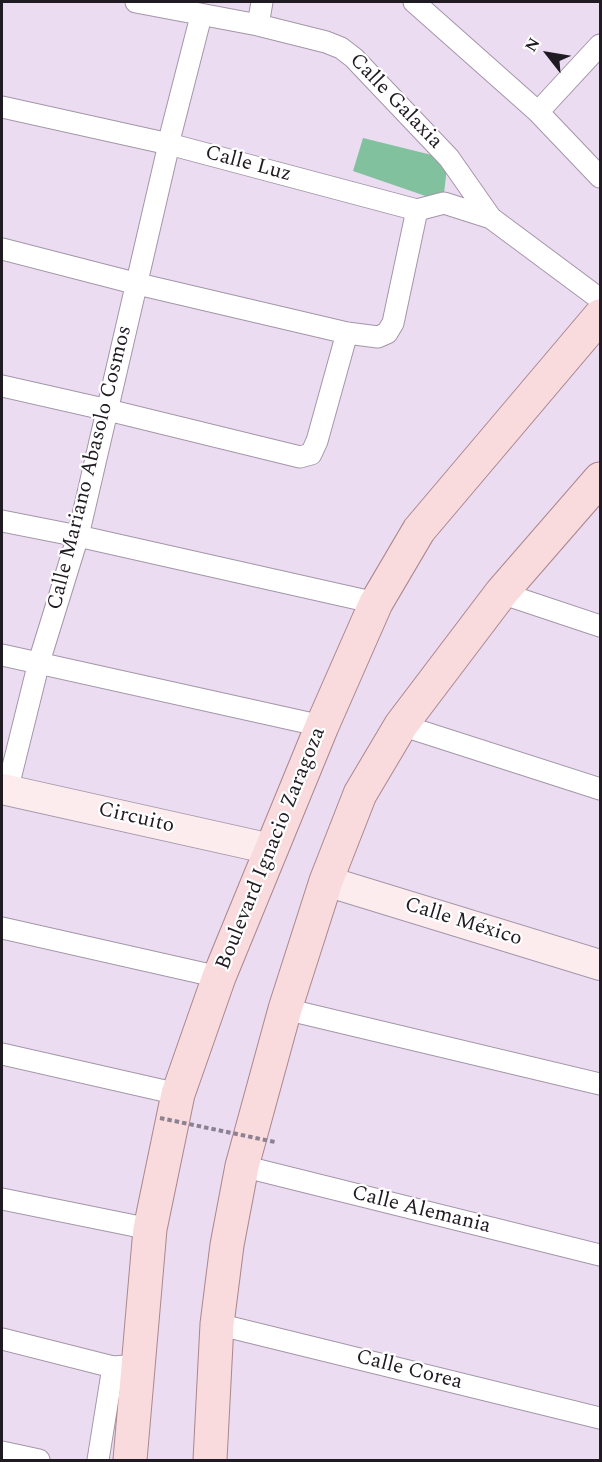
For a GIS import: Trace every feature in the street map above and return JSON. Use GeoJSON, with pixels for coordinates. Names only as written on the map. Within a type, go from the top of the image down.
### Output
{"type":"FeatureCollection","features":[{"type":"Feature","properties":{"kind":"main road","name":"Boulevard Ignacio Zaragoza"},"geometry":{"type":"LineString","coordinates":[[129,1461],[126,1366],[169,1106],[271,849],[376,603],[419,530],[600,316]]}},
{"type":"Feature","properties":{"kind":"main road"},"geometry":{"type":"LineString","coordinates":[[210,1461],[217,1324],[227,1245],[242,1166],[285,1009],[326,881],[360,794],[401,725],[501,593],[600,479]]}},
{"type":"Feature","properties":{"kind":"street","name":"Calle Galaxia"},"geometry":{"type":"LineString","coordinates":[[136,2],[258,25],[341,48],[354,58],[449,158],[491,218],[600,299]]}},
{"type":"Feature","properties":{"kind":"street"},"geometry":{"type":"LineString","coordinates":[[258,25],[262,2]]}},
{"type":"Feature","properties":{"kind":"street"},"geometry":{"type":"LineString","coordinates":[[423,5],[538,112],[600,177]]}},
{"type":"Feature","properties":{"kind":"street","name":"Calle Mariano Abasolo Cosmos"},"geometry":{"type":"LineString","coordinates":[[4,790],[39,662],[78,536],[170,139],[201,16]]}},
{"type":"Feature","properties":{"kind":"street"},"geometry":{"type":"LineString","coordinates":[[538,112],[600,45]]}},
{"type":"Feature","properties":{"kind":"street","name":"Calle Luz"},"geometry":{"type":"LineString","coordinates":[[2,107],[170,139],[417,210],[444,203],[491,218]]}},
{"type":"Feature","properties":{"kind":"street"},"geometry":{"type":"LineString","coordinates":[[2,249],[138,284],[347,333],[378,337],[387,333],[393,323],[417,210]]}},
{"type":"Feature","properties":{"kind":"street"},"geometry":{"type":"LineString","coordinates":[[2,386],[300,457],[311,454],[317,441],[347,333]]}},
{"type":"Feature","properties":{"kind":"street"},"geometry":{"type":"LineString","coordinates":[[2,520],[376,603]]}},
{"type":"Feature","properties":{"kind":"street"},"geometry":{"type":"LineString","coordinates":[[501,593],[600,626]]}},
{"type":"Feature","properties":{"kind":"street"},"geometry":{"type":"LineString","coordinates":[[2,655],[322,726]]}},
{"type":"Feature","properties":{"kind":"street"},"geometry":{"type":"LineString","coordinates":[[401,725],[600,789]]}},
{"type":"Feature","properties":{"kind":"street","name":"Circuito"},"geometry":{"type":"LineString","coordinates":[[4,790],[271,849]]}},
{"type":"Feature","properties":{"kind":"street","name":"Calle México"},"geometry":{"type":"LineString","coordinates":[[326,881],[600,966]]}},
{"type":"Feature","properties":{"kind":"street"},"geometry":{"type":"LineString","coordinates":[[2,928],[219,977]]}},
{"type":"Feature","properties":{"kind":"street"},"geometry":{"type":"LineString","coordinates":[[285,1009],[600,1084]]}},
{"type":"Feature","properties":{"kind":"street"},"geometry":{"type":"LineString","coordinates":[[2,1054],[169,1106]]}},
{"type":"Feature","properties":{"kind":"street","name":"Calle Alemania"},"geometry":{"type":"LineString","coordinates":[[242,1166],[600,1255]]}},
{"type":"Feature","properties":{"kind":"street"},"geometry":{"type":"LineString","coordinates":[[2,1199],[150,1229]]}},
{"type":"Feature","properties":{"kind":"street","name":"Calle Corea"},"geometry":{"type":"LineString","coordinates":[[217,1324],[600,1418]]}},
{"type":"Feature","properties":{"kind":"street"},"geometry":{"type":"LineString","coordinates":[[2,1339],[126,1366],[98,1461]]}},
{"type":"Feature","properties":{"kind":"street"},"geometry":{"type":"LineString","coordinates":[[2,1452],[39,1461]]}},
{"type":"Feature","properties":{"kind":"path"},"geometry":{"type":"LineString","coordinates":[[169,1106],[275,1142]]}},
{"type":"Feature","properties":{"kind":"green space"},"geometry":{"type":"Polygon","coordinates":[[[363,138],[448,159],[443,202],[353,171],[363,138]]]}}]}
